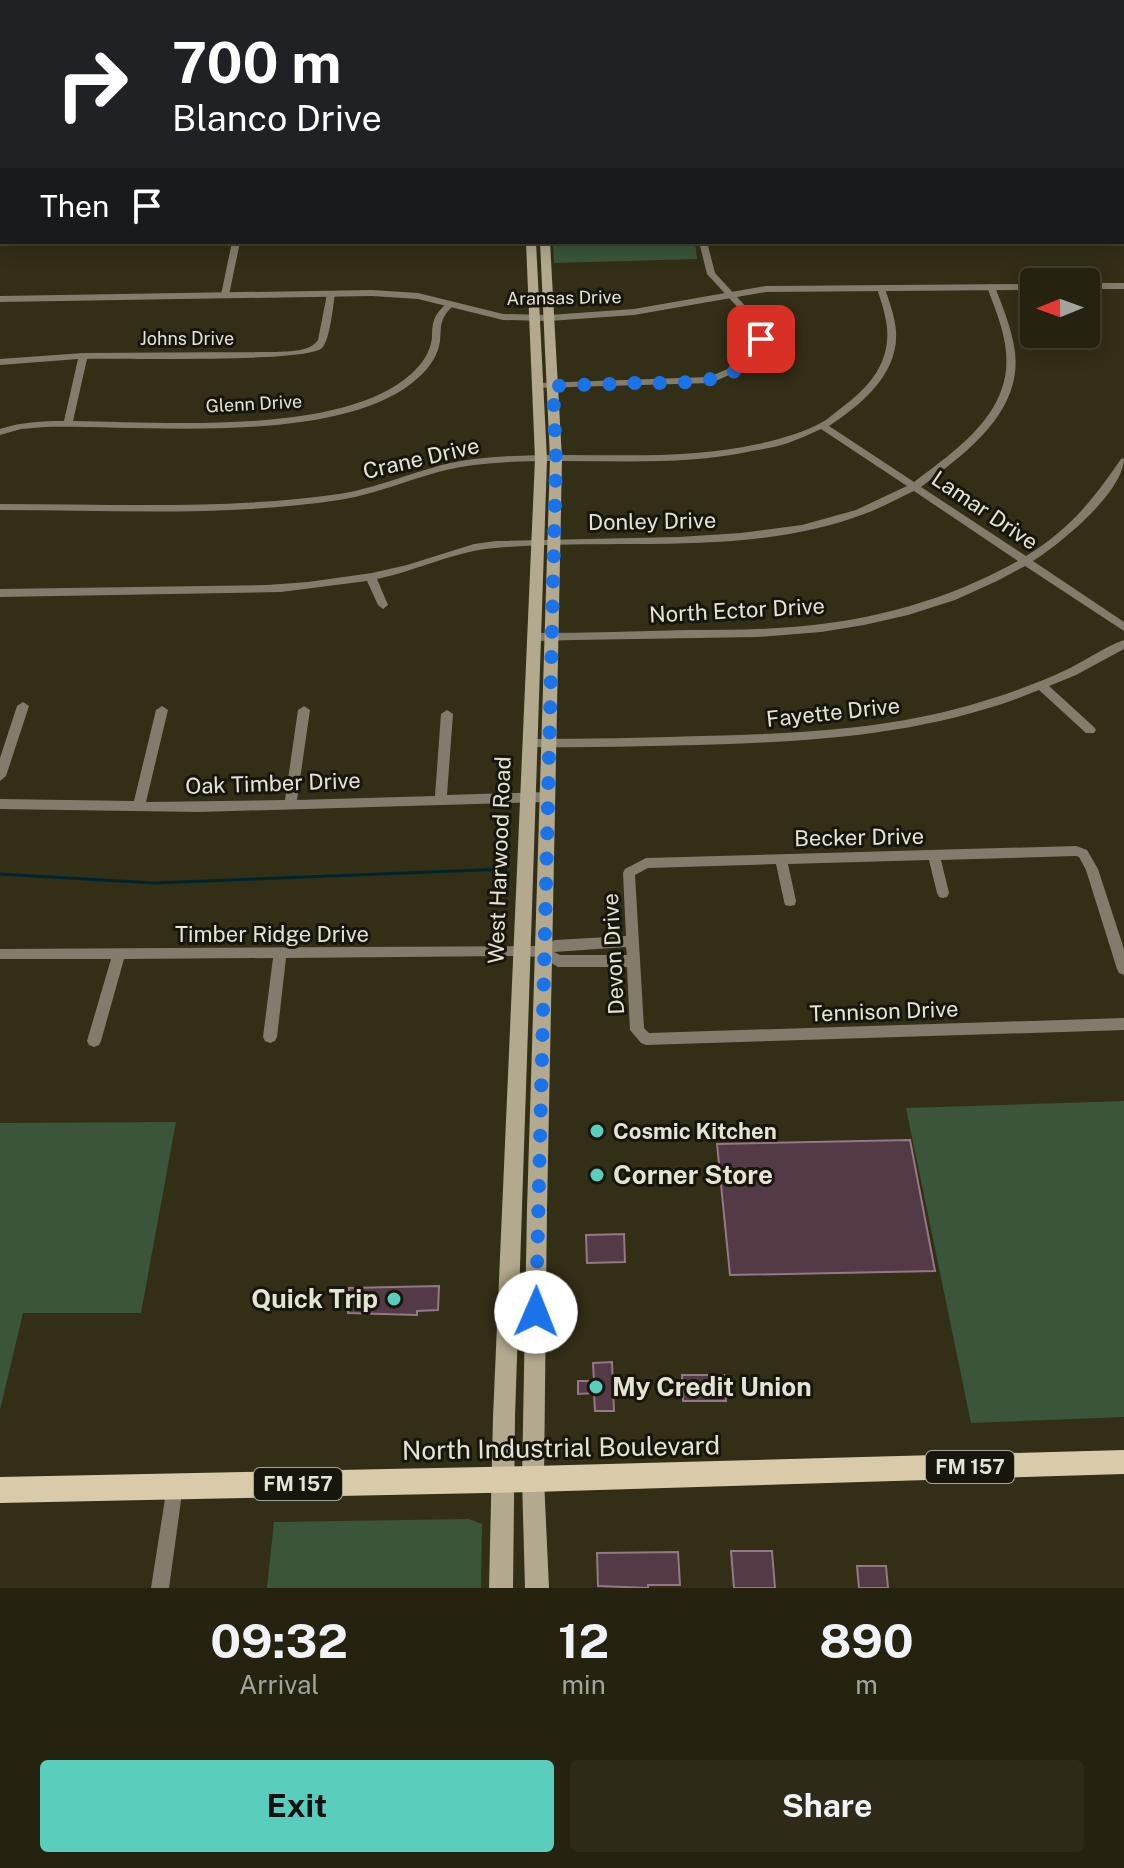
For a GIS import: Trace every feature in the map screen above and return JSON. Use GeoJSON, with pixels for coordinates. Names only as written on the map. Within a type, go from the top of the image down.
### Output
{"type":"FeatureCollection","features":[{"type":"Feature","properties":{"kind":"main road","name":"West Harwood Road"},"geometry":{"type":"LineString","coordinates":[[531,244],[535,318],[546,386]]}},
{"type":"Feature","properties":{"kind":"main road","name":"West Harwood Road"},"geometry":{"type":"LineString","coordinates":[[501,1588],[530,743],[553,543],[546,386],[549,318],[545,244]]}},
{"type":"Feature","properties":{"kind":"main road","name":"West Harwood Road"},"geometry":{"type":"LineString","coordinates":[[537,1588],[533,1479],[547,744],[537,543],[548,459]]}},
{"type":"Feature","properties":{"kind":"main road"},"geometry":{"type":"LineString","coordinates":[[512,1211],[538,1215]]}},
{"type":"Feature","properties":{"kind":"main road","name":"North Industrial Boulevard"},"geometry":{"type":"LineString","coordinates":[[0,1490],[503,1480],[1124,1462]]}},
{"type":"Feature","properties":{"kind":"street"},"geometry":{"type":"LineString","coordinates":[[225,295],[236,244]]}},
{"type":"Feature","properties":{"kind":"street"},"geometry":{"type":"LineString","coordinates":[[546,386],[702,382],[732,372],[755,354],[761,339],[757,323],[711,274],[704,244]]}},
{"type":"Feature","properties":{"kind":"street"},"geometry":{"type":"LineString","coordinates":[[1100,286],[1124,286]]}},
{"type":"Feature","properties":{"kind":"street","name":"Donley Drive"},"geometry":{"type":"LineString","coordinates":[[0,593],[305,587],[371,577],[476,547],[691,541],[767,534],[846,516],[933,475],[973,440],[1009,382],[1013,365],[1011,340],[991,287]]}},
{"type":"Feature","properties":{"kind":"street","name":"Aransas Drive"},"geometry":{"type":"LineString","coordinates":[[0,299],[404,295],[452,303],[495,315],[549,318],[634,312],[766,289],[1020,287]]}},
{"type":"Feature","properties":{"kind":"street","name":"Crane Drive"},"geometry":{"type":"LineString","coordinates":[[0,507],[279,503],[341,497],[457,465],[548,459],[684,457],[733,453],[783,441],[823,426],[855,404],[873,386],[886,362],[892,335],[881,288]]}},
{"type":"Feature","properties":{"kind":"street","name":"Johns Drive"},"geometry":{"type":"LineString","coordinates":[[0,362],[83,356],[276,355],[309,351],[318,347],[322,340],[331,294]]}},
{"type":"Feature","properties":{"kind":"street","name":"Glenn Drive"},"geometry":{"type":"LineString","coordinates":[[0,432],[68,424],[282,421],[353,410],[388,394],[425,365],[434,350],[436,321],[452,303]]}},
{"type":"Feature","properties":{"kind":"street"},"geometry":{"type":"LineString","coordinates":[[68,424],[83,356]]}},
{"type":"Feature","properties":{"kind":"street","name":"Lamar Drive"},"geometry":{"type":"LineString","coordinates":[[823,426],[1124,627]]}},
{"type":"Feature","properties":{"kind":"street","name":"North Ector Drive"},"geometry":{"type":"LineString","coordinates":[[543,637],[822,628],[931,602],[1025,561],[1053,543],[1095,506],[1124,461]]}},
{"type":"Feature","properties":{"kind":"street"},"geometry":{"type":"LineString","coordinates":[[371,577],[383,605]]}},
{"type":"Feature","properties":{"kind":"street","name":"Fayette Drive"},"geometry":{"type":"LineString","coordinates":[[530,743],[758,740],[835,734],[961,714],[1042,686],[1124,644]]}},
{"type":"Feature","properties":{"kind":"street"},"geometry":{"type":"LineString","coordinates":[[1042,686],[1090,730]]}},
{"type":"Feature","properties":{"kind":"street"},"geometry":{"type":"LineString","coordinates":[[0,776],[23,706]]}},
{"type":"Feature","properties":{"kind":"street"},"geometry":{"type":"LineString","coordinates":[[139,806],[162,710]]}},
{"type":"Feature","properties":{"kind":"street"},"geometry":{"type":"LineString","coordinates":[[291,802],[304,710]]}},
{"type":"Feature","properties":{"kind":"street"},"geometry":{"type":"LineString","coordinates":[[441,798],[447,714]]}},
{"type":"Feature","properties":{"kind":"street","name":"Oak Timber Drive"},"geometry":{"type":"LineString","coordinates":[[0,804],[139,806],[546,797]]}},
{"type":"Feature","properties":{"kind":"street","name":"Becker Drive"},"geometry":{"type":"LineString","coordinates":[[636,866],[646,863],[781,858],[1076,851],[1083,853],[1092,869],[1124,969]]}},
{"type":"Feature","properties":{"kind":"street"},"geometry":{"type":"LineString","coordinates":[[934,855],[943,893]]}},
{"type":"Feature","properties":{"kind":"street"},"geometry":{"type":"LineString","coordinates":[[781,858],[790,901]]}},
{"type":"Feature","properties":{"kind":"street","name":"Devon Drive"},"geometry":{"type":"LineString","coordinates":[[636,866],[629,873],[637,1030],[646,1039]]}},
{"type":"Feature","properties":{"kind":"street"},"geometry":{"type":"LineString","coordinates":[[632,941],[555,945],[543,952],[558,961],[634,961]]}},
{"type":"Feature","properties":{"kind":"street","name":"Timber Ridge Drive"},"geometry":{"type":"LineString","coordinates":[[0,954],[543,952]]}},
{"type":"Feature","properties":{"kind":"street"},"geometry":{"type":"LineString","coordinates":[[94,1041],[119,954]]}},
{"type":"Feature","properties":{"kind":"street"},"geometry":{"type":"LineString","coordinates":[[270,1037],[280,955]]}},
{"type":"Feature","properties":{"kind":"street","name":"Tennison Drive"},"geometry":{"type":"LineString","coordinates":[[646,1039],[1124,1024]]}},
{"type":"Feature","properties":{"kind":"street"},"geometry":{"type":"LineString","coordinates":[[160,1588],[175,1486]]}},
{"type":"Feature","properties":{"kind":"green space"},"geometry":{"type":"Polygon","coordinates":[[[553,244],[695,244],[697,259],[554,263],[553,244]]]}},
{"type":"Feature","properties":{"kind":"green space"},"geometry":{"type":"Polygon","coordinates":[[[1124,1101],[1124,1417],[971,1423],[906,1108],[1124,1101]]]}},
{"type":"Feature","properties":{"kind":"green space"},"geometry":{"type":"Polygon","coordinates":[[[176,1122],[141,1313],[23,1313],[0,1410],[0,1123],[176,1122]]]}},
{"type":"Feature","properties":{"kind":"green space"},"geometry":{"type":"Polygon","coordinates":[[[469,1519],[482,1524],[481,1588],[267,1588],[274,1522],[469,1519]]]}},
{"type":"Feature","properties":{"kind":"building"},"geometry":{"type":"Polygon","coordinates":[[[910,1140],[935,1271],[730,1275],[717,1144],[910,1140]]]}},
{"type":"Feature","properties":{"kind":"building"},"geometry":{"type":"Polygon","coordinates":[[[624,1234],[625,1262],[587,1263],[586,1235],[624,1234]]]}},
{"type":"Feature","properties":{"kind":"building","name":"Quick Trip"},"geometry":{"type":"Polygon","coordinates":[[[439,1286],[438,1310],[417,1311],[417,1315],[348,1313],[349,1288],[439,1286]]]}},
{"type":"Feature","properties":{"kind":"building","name":"My Credit Union"},"geometry":{"type":"Polygon","coordinates":[[[612,1362],[614,1411],[595,1411],[594,1393],[578,1394],[578,1381],[594,1381],[593,1363],[612,1362]]]}},
{"type":"Feature","properties":{"kind":"building"},"geometry":{"type":"Polygon","coordinates":[[[682,1375],[724,1375],[726,1401],[683,1401],[682,1375]]]}},
{"type":"Feature","properties":{"kind":"building"},"geometry":{"type":"Polygon","coordinates":[[[731,1551],[772,1551],[775,1588],[734,1588],[731,1551]]]}},
{"type":"Feature","properties":{"kind":"building"},"geometry":{"type":"Polygon","coordinates":[[[678,1552],[680,1585],[648,1585],[648,1588],[598,1586],[597,1553],[678,1552]]]}},
{"type":"Feature","properties":{"kind":"building"},"geometry":{"type":"Polygon","coordinates":[[[857,1566],[886,1566],[888,1588],[859,1588],[857,1566]]]}},
{"type":"Feature","properties":{"kind":"waterway"},"geometry":{"type":"LineString","coordinates":[[0,874],[154,883],[506,869]]}},
{"type":"Feature","properties":{"kind":"place","name":"Cosmic Kitchen"},"geometry":{"type":"Point","coordinates":[597,1131]}},
{"type":"Feature","properties":{"kind":"place","name":"Corner Store"},"geometry":{"type":"Point","coordinates":[597,1175]}},
{"type":"Feature","properties":{"kind":"place","name":"Quick Trip"},"geometry":{"type":"Point","coordinates":[394,1299]}},
{"type":"Feature","properties":{"kind":"place","name":"My Credit Union"},"geometry":{"type":"Point","coordinates":[596,1387]}},
{"type":"Feature","properties":{"kind":"route"},"geometry":{"type":"LineString","coordinates":[[536,1312],[556,459],[553,386],[711,380],[742,366],[755,354],[761,339]]}}]}
